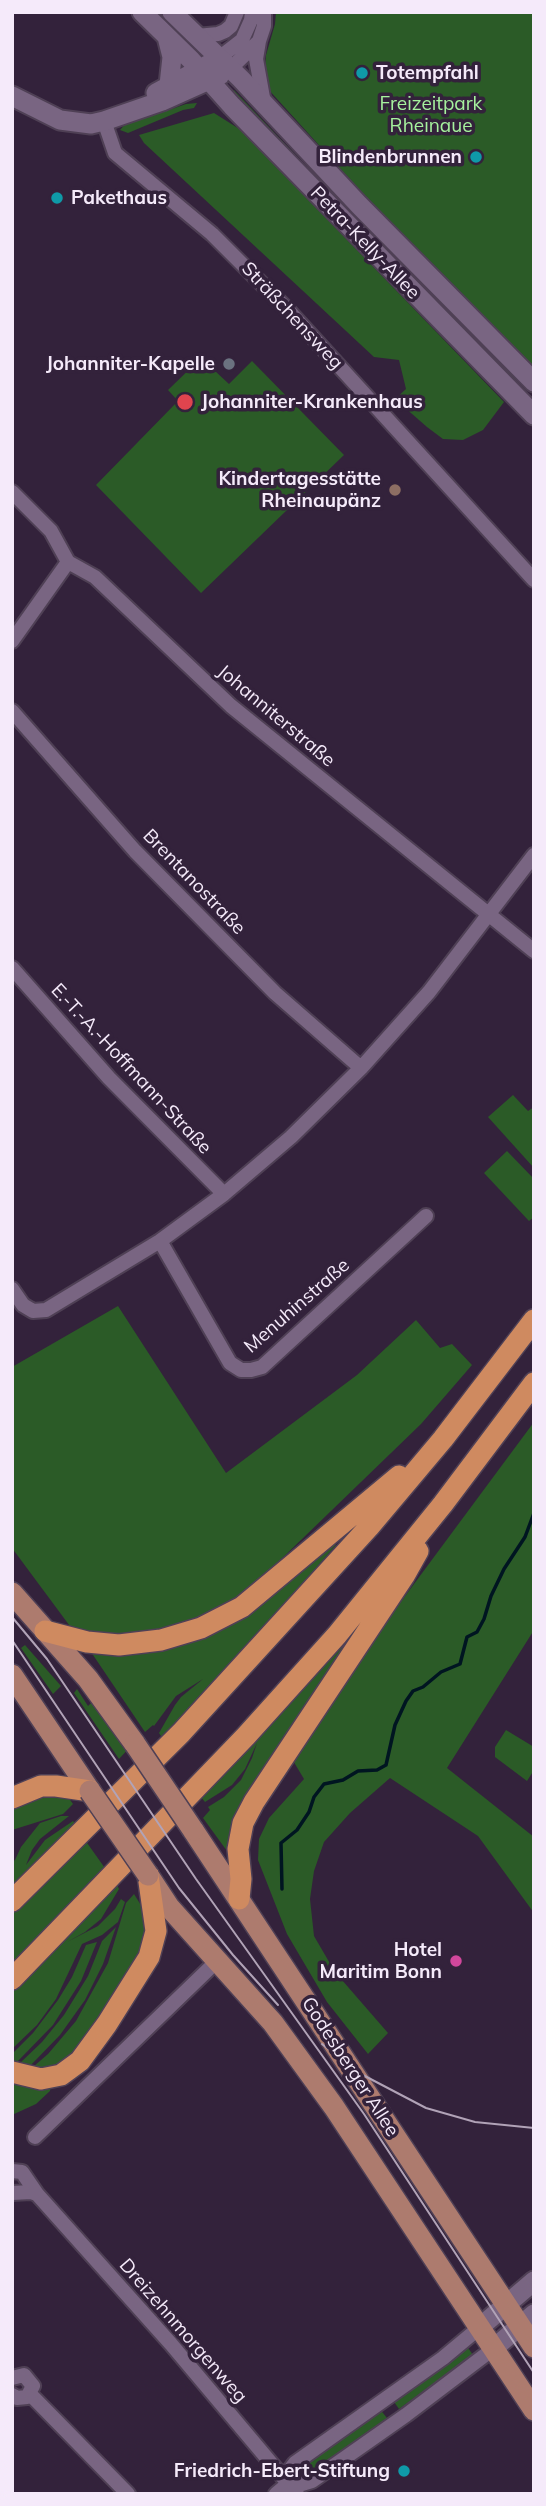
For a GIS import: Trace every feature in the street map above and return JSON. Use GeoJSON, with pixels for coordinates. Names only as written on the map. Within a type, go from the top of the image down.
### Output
{"type":"FeatureCollection","features":[{"type":"Feature","properties":{"kind":"highway"},"geometry":{"type":"LineString","coordinates":[[14,1899],[181,1733],[377,1518],[443,1439],[534,1320]]}},
{"type":"Feature","properties":{"kind":"highway"},"geometry":{"type":"LineString","coordinates":[[12,1979],[246,1736],[337,1635],[443,1504],[534,1383]]}},
{"type":"Feature","properties":{"kind":"highway"},"geometry":{"type":"LineString","coordinates":[[45,1631],[87,1642],[141,1643],[181,1635],[221,1619],[242,1607],[291,1568],[443,1439]]}},
{"type":"Feature","properties":{"kind":"highway"},"geometry":{"type":"LineString","coordinates":[[239,1899],[242,1879],[238,1849],[243,1823],[254,1802],[404,1576],[443,1504]]}},
{"type":"Feature","properties":{"kind":"highway"},"geometry":{"type":"LineString","coordinates":[[12,1798],[41,1786],[90,1791]]}},
{"type":"Feature","properties":{"kind":"highway"},"geometry":{"type":"LineString","coordinates":[[12,2071],[41,2079],[61,2075],[80,2061],[107,2024],[149,1957],[156,1931],[148,1875]]}},
{"type":"Feature","properties":{"kind":"highway"},"geometry":{"type":"LineString","coordinates":[[12,1972],[33,1955]]}},
{"type":"Feature","properties":{"kind":"main road","name":"Petra-Kelly-Allee"},"geometry":{"type":"LineString","coordinates":[[142,12],[534,415]]}},
{"type":"Feature","properties":{"kind":"main road","name":"Petra-Kelly-Allee"},"geometry":{"type":"LineString","coordinates":[[172,12],[534,383]]}},
{"type":"Feature","properties":{"kind":"main road"},"geometry":{"type":"LineString","coordinates":[[165,93],[172,57],[167,37]]}},
{"type":"Feature","properties":{"kind":"main road"},"geometry":{"type":"LineString","coordinates":[[12,96],[60,120],[91,124],[124,114],[225,64]]}},
{"type":"Feature","properties":{"kind":"main road"},"geometry":{"type":"LineString","coordinates":[[165,93],[232,106]]}},
{"type":"Feature","properties":{"kind":"main road","name":"Godesberger Allee"},"geometry":{"type":"LineString","coordinates":[[12,1593],[88,1679],[135,1744],[506,2304],[526,2319],[534,2347]]}},
{"type":"Feature","properties":{"kind":"main road","name":"Godesberger Allee"},"geometry":{"type":"LineString","coordinates":[[12,1675],[169,1907],[273,2023],[334,2107],[534,2410]]}},
{"type":"Feature","properties":{"kind":"main road"},"geometry":{"type":"LineString","coordinates":[[479,2328],[534,2281]]}},
{"type":"Feature","properties":{"kind":"main road"},"geometry":{"type":"LineString","coordinates":[[493,2349],[506,2304]]}},
{"type":"Feature","properties":{"kind":"main road"},"geometry":{"type":"LineString","coordinates":[[493,2349],[526,2319]]}},
{"type":"Feature","properties":{"kind":"street"},"geometry":{"type":"LineString","coordinates":[[197,36],[225,31],[231,26],[237,12]]}},
{"type":"Feature","properties":{"kind":"street"},"geometry":{"type":"LineString","coordinates":[[225,64],[247,34],[252,12]]}},
{"type":"Feature","properties":{"kind":"street"},"geometry":{"type":"LineString","coordinates":[[264,12],[257,73],[264,104]]}},
{"type":"Feature","properties":{"kind":"street"},"geometry":{"type":"LineString","coordinates":[[225,64],[259,41]]}},
{"type":"Feature","properties":{"kind":"street","name":"Sträßchensweg"},"geometry":{"type":"LineString","coordinates":[[104,121],[115,153],[212,234],[278,299],[534,580]]}},
{"type":"Feature","properties":{"kind":"street"},"geometry":{"type":"LineString","coordinates":[[12,492],[51,531],[68,562],[12,641]]}},
{"type":"Feature","properties":{"kind":"street","name":"Johanniterstraße"},"geometry":{"type":"LineString","coordinates":[[68,562],[95,577],[260,730],[534,951]]}},
{"type":"Feature","properties":{"kind":"street","name":"Brentanostraße"},"geometry":{"type":"LineString","coordinates":[[12,711],[135,851],[275,993],[361,1068]]}},
{"type":"Feature","properties":{"kind":"street"},"geometry":{"type":"LineString","coordinates":[[12,1289],[23,1305],[33,1311],[46,1310],[160,1241],[223,1194],[291,1137],[361,1068],[429,992],[534,855]]}},
{"type":"Feature","properties":{"kind":"street","name":"E.-T.-A.-Hoffmann-Straße"},"geometry":{"type":"LineString","coordinates":[[12,968],[118,1088],[223,1194]]}},
{"type":"Feature","properties":{"kind":"street","name":"Menuhinstraße"},"geometry":{"type":"LineString","coordinates":[[160,1241],[230,1363],[240,1370],[251,1370],[262,1367],[426,1216]]}},
{"type":"Feature","properties":{"kind":"street"},"geometry":{"type":"LineString","coordinates":[[35,2137],[217,1961]]}},
{"type":"Feature","properties":{"kind":"street","name":"Dreizehnmorgenweg"},"geometry":{"type":"LineString","coordinates":[[12,2171],[22,2172],[37,2194],[171,2344],[292,2489]]}},
{"type":"Feature","properties":{"kind":"street"},"geometry":{"type":"LineString","coordinates":[[12,2193],[37,2194]]}},
{"type":"Feature","properties":{"kind":"street"},"geometry":{"type":"LineString","coordinates":[[292,2489],[289,2471],[295,2463],[443,2358],[479,2328]]}},
{"type":"Feature","properties":{"kind":"street"},"geometry":{"type":"LineString","coordinates":[[276,2494],[312,2481],[493,2349]]}},
{"type":"Feature","properties":{"kind":"street"},"geometry":{"type":"LineString","coordinates":[[12,2378],[22,2375],[28,2377],[33,2386],[30,2394],[23,2398],[12,2395]]}},
{"type":"Feature","properties":{"kind":"street"},"geometry":{"type":"LineString","coordinates":[[30,2394],[128,2494]]}},
{"type":"Feature","properties":{"kind":"street"},"geometry":{"type":"LineString","coordinates":[[389,2395],[385,2402],[390,2413],[406,2415]]}},
{"type":"Feature","properties":{"kind":"green space","name":"Freizeitpark Rheinaue"},"geometry":{"type":"Polygon","coordinates":[[[276,12],[534,12],[534,371],[415,251],[268,89],[264,82],[266,55],[276,12]]]}},
{"type":"Feature","properties":{"kind":"green space"},"geometry":{"type":"Polygon","coordinates":[[[234,90],[325,186],[343,200],[513,372],[517,385],[230,95],[234,90]]]}},
{"type":"Feature","properties":{"kind":"green space"},"geometry":{"type":"Polygon","coordinates":[[[197,103],[194,108],[128,133],[120,130],[127,122],[149,114],[197,103]]]}},
{"type":"Feature","properties":{"kind":"green space"},"geometry":{"type":"Polygon","coordinates":[[[214,113],[241,130],[504,402],[483,430],[463,440],[443,439],[427,427],[395,399],[406,389],[399,360],[374,357],[144,143],[139,135],[214,113]]]}},
{"type":"Feature","properties":{"kind":"green space"},"geometry":{"type":"Polygon","coordinates":[[[201,358],[229,384],[252,361],[344,455],[201,593],[96,485],[178,401],[168,390],[201,358]]]}},
{"type":"Feature","properties":{"kind":"green space"},"geometry":{"type":"Polygon","coordinates":[[[513,1095],[528,1111],[534,1107],[534,1168],[488,1117],[513,1095]]]}},
{"type":"Feature","properties":{"kind":"green space"},"geometry":{"type":"Polygon","coordinates":[[[507,1151],[534,1179],[534,1217],[529,1221],[484,1173],[507,1151]]]}},
{"type":"Feature","properties":{"kind":"green space"},"geometry":{"type":"Polygon","coordinates":[[[118,1306],[226,1473],[357,1375],[416,1320],[440,1348],[452,1344],[472,1365],[421,1424],[241,1598],[194,1621],[152,1635],[75,1633],[12,1548],[12,1367],[118,1306]]]}},
{"type":"Feature","properties":{"kind":"green space"},"geometry":{"type":"Polygon","coordinates":[[[534,1422],[534,1630],[447,1768],[534,1837],[534,1913],[478,1836],[390,1778],[350,1813],[324,1842],[314,1871],[310,1899],[314,1936],[335,1972],[388,2033],[368,2054],[327,2002],[287,1934],[258,1860],[259,1839],[269,1818],[304,1779],[292,1759],[371,1642],[534,1422]]]}},
{"type":"Feature","properties":{"kind":"green space"},"geometry":{"type":"Polygon","coordinates":[[[334,1541],[336,1545],[163,1739],[159,1733],[175,1705],[203,1679],[176,1696],[154,1726],[145,1732],[91,1652],[162,1647],[334,1541]]]}},
{"type":"Feature","properties":{"kind":"green space"},"geometry":{"type":"Polygon","coordinates":[[[397,1574],[227,1851],[203,1818],[210,1810],[208,1807],[224,1797],[241,1780],[257,1743],[245,1769],[232,1785],[205,1802],[200,1796],[397,1574]]]}},
{"type":"Feature","properties":{"kind":"green space"},"geometry":{"type":"Polygon","coordinates":[[[25,1645],[61,1686],[53,1694],[21,1648],[25,1645]]]}},
{"type":"Feature","properties":{"kind":"green space"},"geometry":{"type":"Polygon","coordinates":[[[77,1689],[88,1706],[95,1699],[130,1747],[119,1759],[74,1693],[77,1689]]]}},
{"type":"Feature","properties":{"kind":"green space"},"geometry":{"type":"Polygon","coordinates":[[[506,1730],[534,1747],[534,1770],[527,1781],[495,1757],[495,1747],[506,1730]]]}},
{"type":"Feature","properties":{"kind":"green space"},"geometry":{"type":"Polygon","coordinates":[[[66,1794],[73,1804],[63,1814],[12,1830],[12,1807],[41,1796],[66,1794]]]}},
{"type":"Feature","properties":{"kind":"green space"},"geometry":{"type":"Polygon","coordinates":[[[69,1816],[40,1839],[26,1865],[45,1840],[73,1821],[78,1827],[12,1892],[12,1862],[21,1847],[40,1823],[69,1816]]]}},
{"type":"Feature","properties":{"kind":"green space"},"geometry":{"type":"Polygon","coordinates":[[[85,1840],[107,1871],[12,1964],[12,1913],[85,1840]]]}},
{"type":"Feature","properties":{"kind":"green space"},"geometry":{"type":"Polygon","coordinates":[[[116,1883],[119,1889],[101,1919],[67,1942],[98,1926],[121,1899],[125,1902],[118,1922],[102,1935],[82,1944],[56,1999],[37,2025],[12,2049],[12,1986],[116,1883]]]}},
{"type":"Feature","properties":{"kind":"green space"},"geometry":{"type":"Polygon","coordinates":[[[134,1894],[149,1918],[142,1953],[75,2054],[49,2072],[12,2066],[12,2054],[33,2033],[58,2000],[86,1945],[97,1942],[81,1981],[53,2025],[18,2061],[20,2063],[64,2015],[88,1976],[102,1941],[116,1927],[103,1964],[85,2000],[60,2035],[30,2066],[33,2067],[48,2054],[76,2021],[108,1963],[126,1903],[134,1894]]]}},
{"type":"Feature","properties":{"kind":"green space"},"geometry":{"type":"Polygon","coordinates":[[[12,2077],[51,2085],[50,2091],[36,2104],[12,2115],[12,2077]]]}},
{"type":"Feature","properties":{"kind":"green space"},"geometry":{"type":"Polygon","coordinates":[[[466,2345],[473,2355],[399,2409],[392,2399],[466,2345]]]}},
{"type":"Feature","properties":{"kind":"green space"},"geometry":{"type":"Polygon","coordinates":[[[379,2408],[387,2418],[309,2478],[298,2466],[379,2408]]]}},
{"type":"Feature","properties":{"kind":"waterway"},"geometry":{"type":"LineString","coordinates":[[282,1889],[281,1843],[297,1830],[324,1784],[343,1780],[358,1771],[377,1770],[386,1765],[395,1725],[406,1701],[413,1691],[423,1687],[441,1672],[460,1664],[467,1637],[477,1632],[491,1596],[504,1569],[525,1537],[534,1513]]}},
{"type":"Feature","properties":{"kind":"tram line"},"geometry":{"type":"LineString","coordinates":[[12,1617],[47,1659],[196,1879],[364,2114],[534,2373]]}},
{"type":"Feature","properties":{"kind":"tram line"},"geometry":{"type":"LineString","coordinates":[[12,1640],[179,1888],[278,2005]]}},
{"type":"Feature","properties":{"kind":"tram line"},"geometry":{"type":"LineString","coordinates":[[322,2044],[361,2074],[426,2108],[475,2122],[534,2128]]}},
{"type":"Feature","properties":{"kind":"place","name":"Totempfahl"},"geometry":{"type":"Point","coordinates":[362,73]}},
{"type":"Feature","properties":{"kind":"place","name":"Blindenbrunnen"},"geometry":{"type":"Point","coordinates":[476,157]}},
{"type":"Feature","properties":{"kind":"place","name":"Pakethaus"},"geometry":{"type":"Point","coordinates":[57,198]}},
{"type":"Feature","properties":{"kind":"place","name":"Johanniter-Kapelle"},"geometry":{"type":"Point","coordinates":[229,364]}},
{"type":"Feature","properties":{"kind":"place","name":"Johanniter-Krankenhaus"},"geometry":{"type":"Point","coordinates":[185,402]}},
{"type":"Feature","properties":{"kind":"place","name":"Kindertagesstätte Rheinaupänz"},"geometry":{"type":"Point","coordinates":[395,490]}},
{"type":"Feature","properties":{"kind":"place","name":"Hotel Maritim Bonn"},"geometry":{"type":"Point","coordinates":[456,1961]}},
{"type":"Feature","properties":{"kind":"place","name":"Friedrich-Ebert-Stiftung"},"geometry":{"type":"Point","coordinates":[404,2471]}}]}
